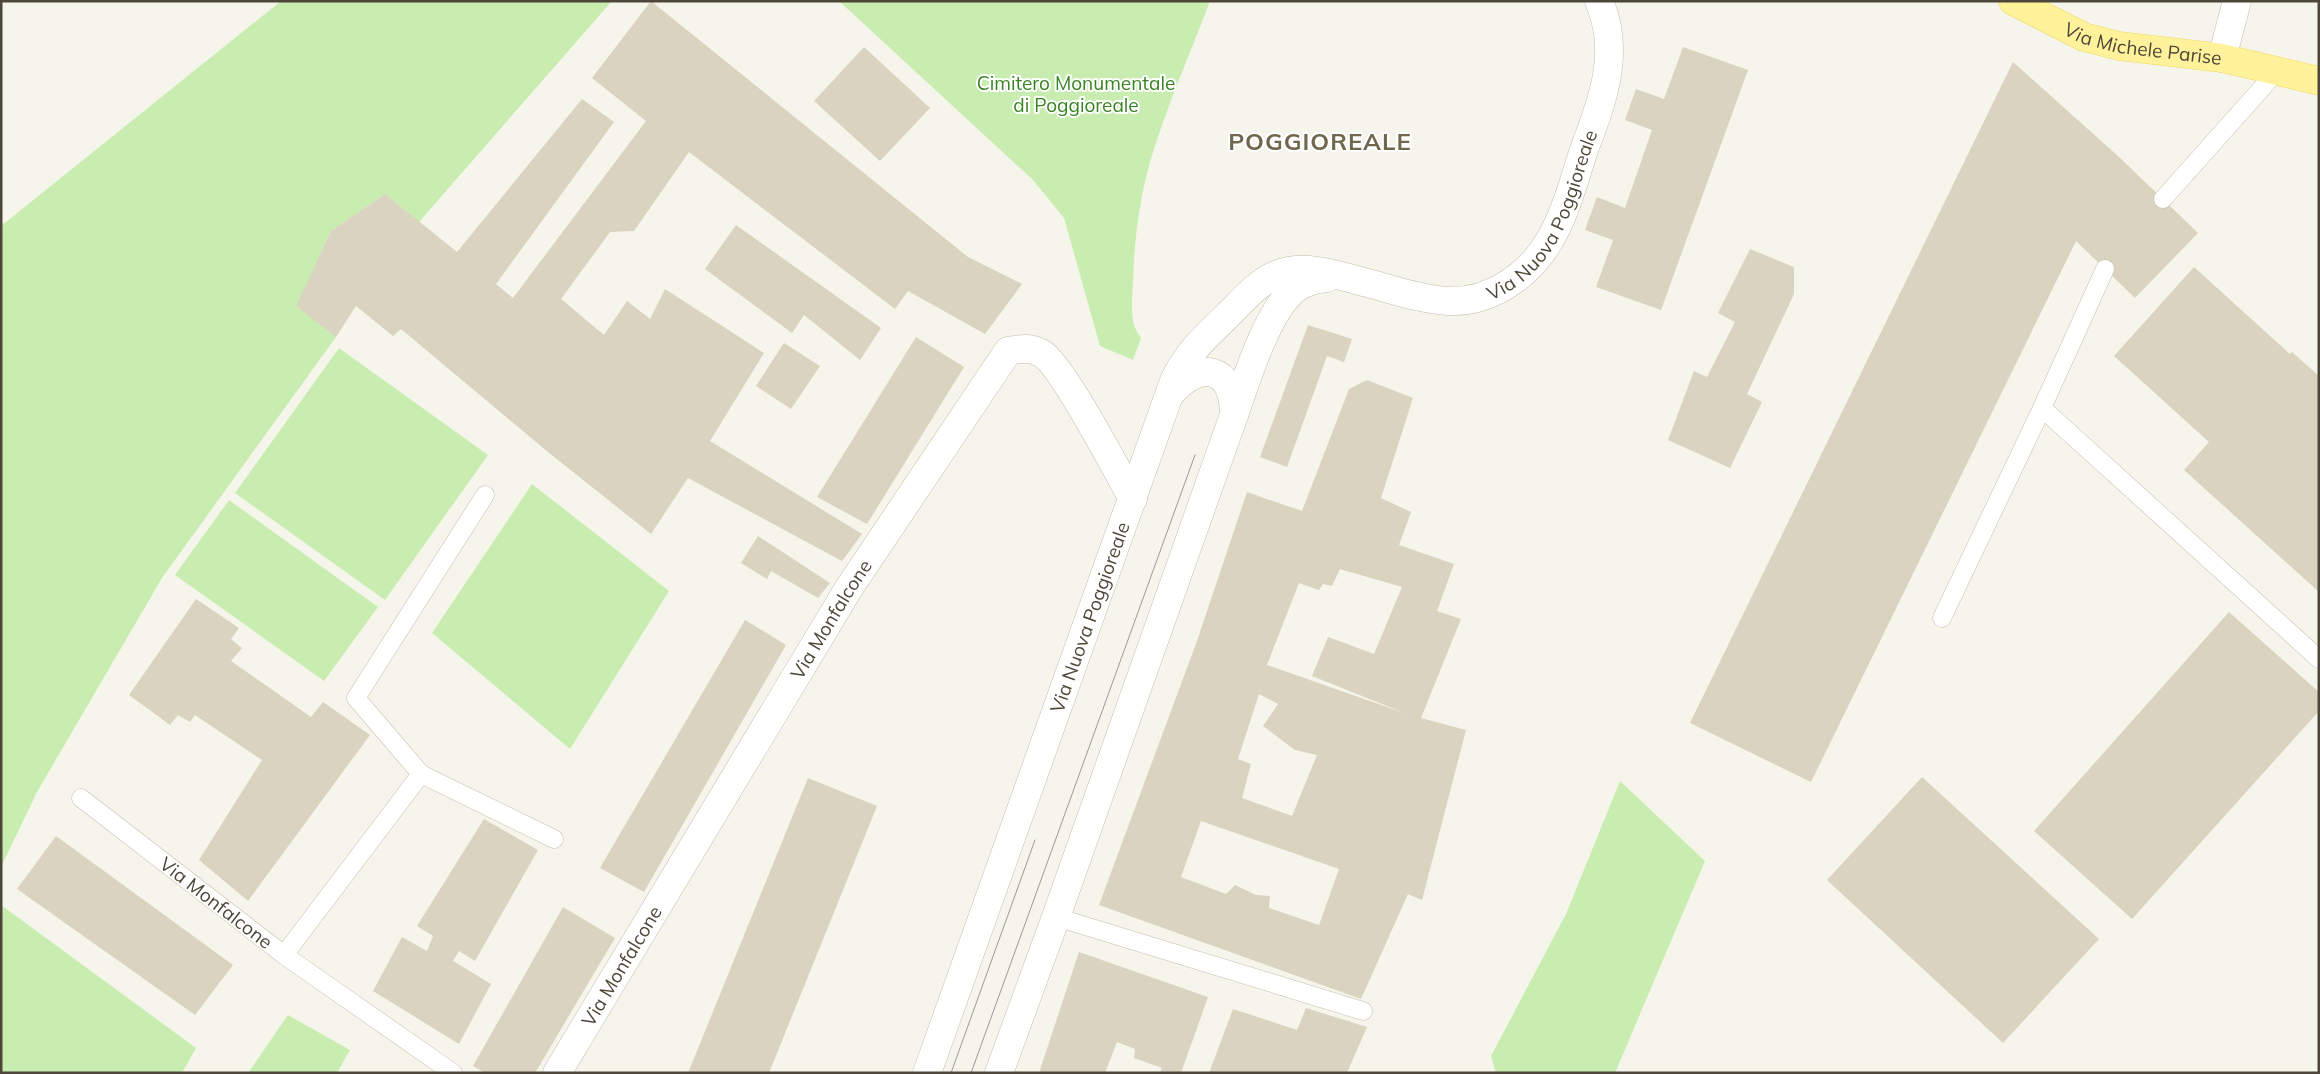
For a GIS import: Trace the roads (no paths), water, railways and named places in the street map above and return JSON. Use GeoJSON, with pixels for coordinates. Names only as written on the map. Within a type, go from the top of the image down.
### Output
{"type":"FeatureCollection","features":[{"type":"Feature","properties":{"kind":"main road","name":"Via Michele Parise"},"geometry":{"type":"LineString","coordinates":[[2013,1],[2084,37],[2119,46],[2222,58]]}},
{"type":"Feature","properties":{"kind":"main road"},"geometry":{"type":"LineString","coordinates":[[2222,58],[2319,81]]}},
{"type":"Feature","properties":{"kind":"street","name":"Via Nuova Poggioreale"},"geometry":{"type":"LineString","coordinates":[[927,1073],[1180,369],[1195,348],[1266,280],[1279,274],[1304,271],[1324,272],[1425,298],[1448,301],[1470,300],[1492,292],[1514,280],[1532,264],[1548,243],[1560,219],[1602,100],[1609,68],[1609,37],[1599,1]]}},
{"type":"Feature","properties":{"kind":"street","name":"Via Michele Parise"},"geometry":{"type":"LineString","coordinates":[[2222,58],[2237,1]]}},
{"type":"Feature","properties":{"kind":"street","name":"Via Nuova Poggioreale"},"geometry":{"type":"LineString","coordinates":[[999,1073],[1234,416],[1269,326],[1283,300],[1302,284],[1333,278],[1358,281]]}},
{"type":"Feature","properties":{"kind":"street","name":"Via Monfalcone"},"geometry":{"type":"LineString","coordinates":[[557,1073],[849,588],[1008,351],[1026,348],[1041,352],[1049,358],[1071,391],[1133,499]]}},
{"type":"Feature","properties":{"kind":"street"},"geometry":{"type":"LineString","coordinates":[[1170,394],[1180,382],[1194,374],[1204,372],[1218,374],[1228,385],[1234,398],[1234,416]]}},
{"type":"Feature","properties":{"kind":"lane"},"geometry":{"type":"LineString","coordinates":[[2163,199],[2278,70]]}},
{"type":"Feature","properties":{"kind":"lane"},"geometry":{"type":"LineString","coordinates":[[1942,618],[2042,408],[2105,269]]}},
{"type":"Feature","properties":{"kind":"lane"},"geometry":{"type":"LineString","coordinates":[[2042,408],[2319,659]]}},
{"type":"Feature","properties":{"kind":"lane"},"geometry":{"type":"LineString","coordinates":[[485,495],[356,698],[421,774],[554,839]]}},
{"type":"Feature","properties":{"kind":"lane"},"geometry":{"type":"LineString","coordinates":[[284,955],[421,774]]}},
{"type":"Feature","properties":{"kind":"lane","name":"Via Monfalcone"},"geometry":{"type":"LineString","coordinates":[[82,798],[284,955],[453,1073]]}},
{"type":"Feature","properties":{"kind":"lane"},"geometry":{"type":"LineString","coordinates":[[1056,917],[1363,1011]]}},
{"type":"Feature","properties":{"kind":"tram line"},"geometry":{"type":"LineString","coordinates":[[971,1073],[1195,455]]}},
{"type":"Feature","properties":{"kind":"tram line"},"geometry":{"type":"LineString","coordinates":[[951,1073],[1035,840]]}},
{"type":"Feature","properties":{"kind":"district","name":"POGGIOREALE"},"geometry":{"type":"Point","coordinates":[1320,141]}},
{"type":"Feature","properties":{"kind":"park label","name":"Cimitero Monumentale di Poggioreale"},"geometry":{"type":"Point","coordinates":[1076,94]}}]}
